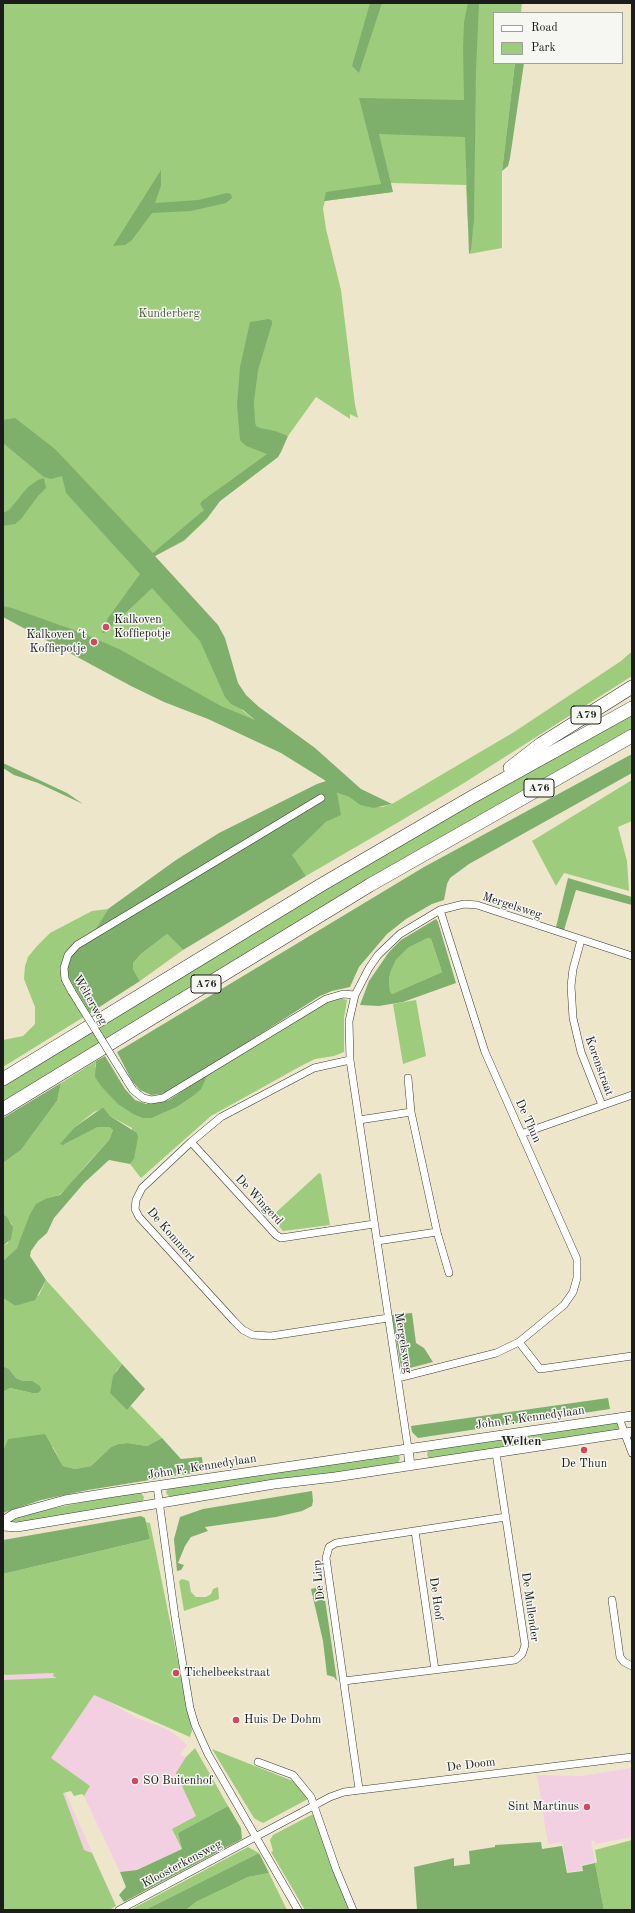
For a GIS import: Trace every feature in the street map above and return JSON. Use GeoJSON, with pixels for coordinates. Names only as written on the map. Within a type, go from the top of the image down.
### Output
{"type":"FeatureCollection","features":[{"type":"Feature","properties":{"kind":"highway","name":"A79"},"geometry":{"type":"LineString","coordinates":[[472,797],[541,744],[632,687]]}},
{"type":"Feature","properties":{"kind":"highway","name":"A76"},"geometry":{"type":"LineString","coordinates":[[3,1078],[314,889],[472,797],[632,708]]}},
{"type":"Feature","properties":{"kind":"highway","name":"A76"},"geometry":{"type":"LineString","coordinates":[[3,1109],[363,889],[632,736]]}},
{"type":"Feature","properties":{"kind":"street","name":"Welterweg"},"geometry":{"type":"LineString","coordinates":[[321,798],[78,945],[68,955],[64,968],[65,979],[133,1090],[144,1098],[151,1100],[163,1098],[326,999],[343,994],[355,995]]}},
{"type":"Feature","properties":{"kind":"street","name":"Mergelsweg"},"geometry":{"type":"LineString","coordinates":[[408,1448],[350,1060],[349,1021],[355,995],[369,968],[389,944],[412,926],[440,910],[464,904],[477,905],[632,956]]}},
{"type":"Feature","properties":{"kind":"street","name":"De Thun"},"geometry":{"type":"LineString","coordinates":[[398,1378],[496,1353],[519,1342],[564,1305],[573,1292],[578,1272],[577,1259],[485,1052],[440,910]]}},
{"type":"Feature","properties":{"kind":"street","name":"Korenstraat"},"geometry":{"type":"LineString","coordinates":[[581,940],[573,969],[571,1002],[573,1018],[580,1052],[602,1105]]}},
{"type":"Feature","properties":{"kind":"street","name":"De Kommert"},"geometry":{"type":"LineString","coordinates":[[350,1060],[314,1068],[221,1117],[191,1142],[139,1192],[136,1200],[136,1213],[157,1239],[243,1330],[253,1335],[271,1336],[388,1318]]}},
{"type":"Feature","properties":{"kind":"street"},"geometry":{"type":"LineString","coordinates":[[408,1078],[412,1112],[437,1232],[448,1273]]}},
{"type":"Feature","properties":{"kind":"street"},"geometry":{"type":"LineString","coordinates":[[521,1134],[632,1095]]}},
{"type":"Feature","properties":{"kind":"street"},"geometry":{"type":"LineString","coordinates":[[359,1120],[412,1112]]}},
{"type":"Feature","properties":{"kind":"street","name":"De Wingerd"},"geometry":{"type":"LineString","coordinates":[[191,1142],[276,1235],[281,1238],[374,1224]]}},
{"type":"Feature","properties":{"kind":"street"},"geometry":{"type":"LineString","coordinates":[[377,1241],[437,1232]]}},
{"type":"Feature","properties":{"kind":"street"},"geometry":{"type":"LineString","coordinates":[[519,1342],[540,1369],[632,1356]]}},
{"type":"Feature","properties":{"kind":"street","name":"John F. Kennedylaan"},"geometry":{"type":"LineString","coordinates":[[3,1521],[14,1514],[65,1500],[632,1416]]}},
{"type":"Feature","properties":{"kind":"street"},"geometry":{"type":"LineString","coordinates":[[619,1418],[628,1433],[632,1453]]}},
{"type":"Feature","properties":{"kind":"street"},"geometry":{"type":"LineString","coordinates":[[3,1526],[17,1527],[274,1484],[410,1466],[628,1433]]}},
{"type":"Feature","properties":{"kind":"street"},"geometry":{"type":"LineString","coordinates":[[408,1448],[410,1466]]}},
{"type":"Feature","properties":{"kind":"street","name":"De Mullender"},"geometry":{"type":"LineString","coordinates":[[344,1681],[515,1660],[522,1654],[525,1645],[496,1453]]}},
{"type":"Feature","properties":{"kind":"street"},"geometry":{"type":"LineString","coordinates":[[157,1486],[190,1708],[195,1725],[208,1754],[254,1837],[298,1910]]}},
{"type":"Feature","properties":{"kind":"street","name":"De Lirp"},"geometry":{"type":"LineString","coordinates":[[359,1789],[326,1558],[328,1551],[336,1543],[506,1517]]}},
{"type":"Feature","properties":{"kind":"street","name":"De Hoof"},"geometry":{"type":"LineString","coordinates":[[415,1531],[435,1670]]}},
{"type":"Feature","properties":{"kind":"street"},"geometry":{"type":"LineString","coordinates":[[612,1600],[620,1657],[624,1662],[632,1666]]}},
{"type":"Feature","properties":{"kind":"street","name":"De Doom"},"geometry":{"type":"LineString","coordinates":[[254,1837],[315,1805],[344,1792],[533,1769],[553,1768],[571,1764],[632,1757]]}},
{"type":"Feature","properties":{"kind":"street"},"geometry":{"type":"LineString","coordinates":[[258,1762],[293,1775],[311,1797],[336,1869],[353,1910]]}},
{"type":"Feature","properties":{"kind":"street","name":"Kloosterkensweg"},"geometry":{"type":"LineString","coordinates":[[119,1910],[254,1837]]}},
{"type":"Feature","properties":{"kind":"shaded area"},"geometry":{"type":"Polygon","coordinates":[[[3,1672],[5,1675],[54,1673],[60,1679],[51,1757],[95,1693],[136,1718],[164,1728],[176,1735],[187,1745],[180,1755],[186,1757],[203,1820],[182,1849],[137,1870],[120,1872],[84,1796],[90,1786],[53,1765],[116,1906],[3,1910],[3,1672]]]}},
{"type":"Feature","properties":{"kind":"shaded area","name":"Sint Martinus"},"geometry":{"type":"Polygon","coordinates":[[[632,1768],[632,1837],[595,1844],[595,1841],[591,1841],[595,1862],[581,1865],[582,1870],[568,1872],[562,1842],[548,1844],[537,1775],[581,1776],[632,1768]]]}},
{"type":"Feature","properties":{"kind":"green space","name":"Kunderberg"},"geometry":{"type":"Polygon","coordinates":[[[3,3],[522,3],[521,12],[493,12],[493,64],[515,64],[502,171],[502,248],[469,254],[471,228],[468,227],[466,185],[391,183],[392,192],[325,201],[323,208],[326,229],[341,290],[355,405],[358,418],[350,414],[350,419],[316,397],[288,436],[286,435],[278,457],[220,501],[207,519],[184,541],[155,556],[210,638],[242,710],[266,729],[3,608],[3,3]]]}},
{"type":"Feature","properties":{"kind":"green space"},"geometry":{"type":"Polygon","coordinates":[[[370,3],[382,3],[359,73],[352,66],[370,3]]]}},
{"type":"Feature","properties":{"kind":"green space"},"geometry":{"type":"Polygon","coordinates":[[[468,3],[479,3],[476,71],[474,219],[471,249],[469,254],[465,137],[379,134],[393,192],[324,201],[326,192],[381,184],[359,98],[464,100],[464,22],[468,3]]]}},
{"type":"Feature","properties":{"kind":"green space"},"geometry":{"type":"Polygon","coordinates":[[[515,64],[524,64],[510,158],[508,166],[502,171],[515,64]]]}},
{"type":"Feature","properties":{"kind":"green space"},"geometry":{"type":"Polygon","coordinates":[[[161,170],[161,186],[155,203],[198,200],[227,193],[231,194],[232,198],[226,203],[191,211],[152,213],[132,240],[125,245],[113,246],[161,170]]]}},
{"type":"Feature","properties":{"kind":"green space"},"geometry":{"type":"Polygon","coordinates":[[[269,319],[272,321],[272,324],[258,370],[254,402],[255,422],[256,426],[260,428],[275,431],[288,436],[281,452],[278,457],[220,501],[207,518],[184,540],[155,556],[218,625],[225,638],[238,683],[246,695],[259,707],[315,748],[361,789],[392,804],[373,808],[360,805],[349,797],[337,793],[341,815],[326,822],[292,855],[306,876],[183,950],[167,934],[141,954],[133,963],[133,969],[140,981],[90,1013],[69,978],[67,970],[69,959],[74,951],[92,936],[108,909],[176,860],[219,833],[317,784],[326,781],[281,753],[208,719],[164,702],[131,686],[3,617],[3,606],[82,633],[119,649],[221,706],[255,720],[243,710],[231,704],[225,697],[200,641],[152,588],[104,633],[102,633],[108,618],[140,574],[66,493],[62,476],[51,479],[44,477],[3,443],[3,420],[15,418],[55,449],[153,553],[204,510],[200,504],[202,501],[267,454],[246,446],[240,440],[237,405],[240,367],[250,322],[269,319]]]}},
{"type":"Feature","properties":{"kind":"green space"},"geometry":{"type":"Polygon","coordinates":[[[44,478],[46,488],[38,496],[21,519],[15,524],[3,526],[3,513],[9,510],[28,487],[44,478]]]}},
{"type":"Feature","properties":{"kind":"green space"},"geometry":{"type":"Polygon","coordinates":[[[632,653],[632,676],[464,783],[397,823],[306,876],[291,855],[326,822],[337,816],[337,793],[349,797],[360,805],[382,807],[392,804],[514,732],[621,661],[632,653]]]}},
{"type":"Feature","properties":{"kind":"green space"},"geometry":{"type":"Polygon","coordinates":[[[632,713],[632,732],[3,1103],[3,1085],[375,858],[632,713]]]}},
{"type":"Feature","properties":{"kind":"green space"},"geometry":{"type":"Polygon","coordinates":[[[632,754],[632,773],[469,864],[450,878],[447,884],[444,900],[432,904],[406,919],[387,934],[359,967],[350,987],[332,991],[320,996],[174,1089],[161,1094],[151,1095],[140,1090],[132,1081],[117,1052],[424,867],[632,754]]]}},
{"type":"Feature","properties":{"kind":"green space"},"geometry":{"type":"Polygon","coordinates":[[[3,763],[67,793],[83,804],[38,783],[14,775],[3,768],[3,763]]]}},
{"type":"Feature","properties":{"kind":"green space"},"geometry":{"type":"Polygon","coordinates":[[[632,780],[632,821],[618,827],[627,861],[629,891],[564,873],[556,886],[532,841],[632,780]]]}},
{"type":"Feature","properties":{"kind":"green space"},"geometry":{"type":"Polygon","coordinates":[[[568,878],[632,897],[632,905],[576,890],[564,930],[556,927],[568,878]]]}},
{"type":"Feature","properties":{"kind":"green space"},"geometry":{"type":"Polygon","coordinates":[[[108,909],[69,978],[90,1013],[3,1067],[3,1040],[23,1036],[35,1024],[35,1007],[24,979],[25,966],[28,957],[50,933],[92,911],[108,909]]]}},
{"type":"Feature","properties":{"kind":"green space"},"geometry":{"type":"Polygon","coordinates":[[[436,919],[456,983],[403,1002],[379,1006],[360,1005],[369,981],[389,952],[401,940],[436,919]],[[428,938],[408,948],[396,960],[389,979],[390,992],[392,994],[442,972],[431,939],[428,938]]]}},
{"type":"Feature","properties":{"kind":"green space"},"geometry":{"type":"Polygon","coordinates":[[[167,934],[183,950],[140,981],[133,969],[133,963],[141,954],[167,934]]]}},
{"type":"Feature","properties":{"kind":"green space"},"geometry":{"type":"Polygon","coordinates":[[[428,938],[431,939],[442,972],[392,994],[390,993],[389,979],[396,960],[408,948],[428,938]]]}},
{"type":"Feature","properties":{"kind":"green space"},"geometry":{"type":"Polygon","coordinates":[[[340,998],[347,1000],[344,1018],[344,1052],[334,1056],[315,1059],[211,1116],[141,1178],[130,1164],[134,1159],[132,1128],[110,1116],[104,1108],[94,1112],[75,1127],[63,1145],[98,1127],[109,1127],[113,1130],[109,1140],[68,1187],[59,1195],[47,1198],[17,1248],[3,1261],[3,1246],[8,1243],[12,1224],[3,1214],[3,1163],[21,1150],[57,1101],[61,1083],[96,1061],[95,1067],[152,1118],[177,1107],[192,1097],[208,1074],[322,1003],[340,998]]]}},
{"type":"Feature","properties":{"kind":"green space"},"geometry":{"type":"Polygon","coordinates":[[[416,1000],[426,1056],[403,1064],[393,1004],[416,1000]]]}},
{"type":"Feature","properties":{"kind":"green space"},"geometry":{"type":"Polygon","coordinates":[[[105,1056],[125,1089],[135,1100],[146,1104],[169,1100],[208,1074],[201,1089],[192,1097],[177,1107],[152,1118],[143,1118],[133,1114],[118,1104],[101,1086],[95,1077],[96,1061],[105,1056]]]}},
{"type":"Feature","properties":{"kind":"green space"},"geometry":{"type":"Polygon","coordinates":[[[61,1083],[57,1101],[21,1150],[3,1163],[3,1118],[61,1083]]]}},
{"type":"Feature","properties":{"kind":"green space"},"geometry":{"type":"Polygon","coordinates":[[[104,1108],[110,1116],[137,1133],[138,1137],[134,1159],[130,1164],[109,1160],[84,1183],[54,1218],[47,1233],[38,1241],[31,1251],[30,1256],[46,1280],[35,1300],[15,1306],[3,1298],[3,1261],[17,1248],[30,1214],[36,1204],[47,1198],[60,1195],[109,1140],[113,1130],[109,1127],[98,1127],[63,1145],[60,1144],[75,1127],[104,1108]]]}},
{"type":"Feature","properties":{"kind":"green space"},"geometry":{"type":"Polygon","coordinates":[[[319,1173],[321,1174],[330,1225],[283,1231],[271,1217],[319,1173]]]}},
{"type":"Feature","properties":{"kind":"green space"},"geometry":{"type":"Polygon","coordinates":[[[3,1214],[7,1217],[13,1227],[11,1239],[3,1246],[3,1214]]]}},
{"type":"Feature","properties":{"kind":"green space"},"geometry":{"type":"Polygon","coordinates":[[[46,1280],[122,1364],[116,1371],[127,1409],[131,1406],[162,1438],[147,1446],[128,1443],[118,1444],[111,1447],[91,1466],[75,1469],[63,1466],[53,1447],[3,1451],[3,1392],[10,1388],[32,1393],[32,1381],[23,1381],[16,1378],[9,1369],[3,1366],[3,1298],[15,1306],[39,1295],[46,1280]]]}},
{"type":"Feature","properties":{"kind":"green space"},"geometry":{"type":"Polygon","coordinates":[[[412,1313],[416,1343],[424,1348],[433,1362],[406,1369],[401,1367],[392,1315],[412,1313]]]}},
{"type":"Feature","properties":{"kind":"green space"},"geometry":{"type":"Polygon","coordinates":[[[122,1364],[145,1389],[127,1410],[110,1393],[113,1376],[122,1364]]]}},
{"type":"Feature","properties":{"kind":"green space"},"geometry":{"type":"Polygon","coordinates":[[[3,1366],[9,1369],[16,1378],[23,1381],[32,1381],[40,1386],[41,1390],[38,1393],[32,1393],[10,1388],[3,1392],[3,1366]]]}},
{"type":"Feature","properties":{"kind":"green space"},"geometry":{"type":"Polygon","coordinates":[[[608,1398],[610,1409],[418,1438],[412,1432],[411,1426],[608,1398]]]}},
{"type":"Feature","properties":{"kind":"green space"},"geometry":{"type":"Polygon","coordinates":[[[614,1422],[618,1424],[618,1430],[429,1459],[427,1455],[428,1451],[431,1449],[614,1422]]]}},
{"type":"Feature","properties":{"kind":"green space"},"geometry":{"type":"Polygon","coordinates":[[[45,1434],[63,1466],[75,1469],[91,1466],[111,1447],[118,1444],[128,1443],[147,1446],[162,1438],[181,1459],[202,1457],[203,1467],[199,1472],[88,1490],[41,1500],[3,1513],[3,1451],[8,1439],[45,1434]]]}},
{"type":"Feature","properties":{"kind":"green space"},"geometry":{"type":"Polygon","coordinates":[[[395,1455],[399,1456],[400,1459],[397,1464],[171,1498],[166,1493],[170,1487],[395,1455]]]}},
{"type":"Feature","properties":{"kind":"green space"},"geometry":{"type":"Polygon","coordinates":[[[312,1491],[312,1506],[302,1511],[276,1517],[205,1527],[208,1531],[191,1537],[185,1546],[178,1563],[184,1565],[181,1570],[177,1571],[174,1539],[180,1517],[203,1509],[312,1491]]]}},
{"type":"Feature","properties":{"kind":"green space"},"geometry":{"type":"Polygon","coordinates":[[[141,1493],[144,1497],[143,1501],[138,1503],[15,1523],[6,1522],[37,1512],[97,1499],[141,1493]]]}},
{"type":"Feature","properties":{"kind":"green space"},"geometry":{"type":"Polygon","coordinates":[[[141,1516],[145,1518],[150,1539],[3,1574],[3,1540],[141,1516]]]}},
{"type":"Feature","properties":{"kind":"green space"},"geometry":{"type":"Polygon","coordinates":[[[146,1522],[150,1523],[192,1730],[190,1737],[94,1695],[51,1758],[90,1786],[84,1796],[82,1794],[74,1796],[71,1791],[63,1793],[84,1850],[92,1853],[116,1906],[109,1910],[3,1910],[3,1680],[57,1678],[53,1676],[54,1673],[5,1675],[3,1672],[3,1574],[150,1539],[146,1522]]]}},
{"type":"Feature","properties":{"kind":"green space"},"geometry":{"type":"Polygon","coordinates":[[[182,1579],[189,1581],[191,1592],[196,1597],[206,1597],[211,1594],[213,1589],[218,1587],[219,1599],[184,1611],[179,1581],[182,1579]]]}},
{"type":"Feature","properties":{"kind":"green space"},"geometry":{"type":"Polygon","coordinates":[[[323,1586],[337,1681],[334,1677],[327,1675],[323,1641],[311,1589],[323,1586]]]}},
{"type":"Feature","properties":{"kind":"green space"},"geometry":{"type":"Polygon","coordinates":[[[195,1748],[228,1806],[178,1833],[182,1849],[172,1829],[196,1816],[176,1773],[186,1757],[195,1748]]]}},
{"type":"Feature","properties":{"kind":"green space"},"geometry":{"type":"Polygon","coordinates":[[[212,1749],[293,1781],[311,1800],[308,1799],[263,1823],[259,1821],[254,1818],[212,1749]]]}},
{"type":"Feature","properties":{"kind":"green space"},"geometry":{"type":"Polygon","coordinates":[[[228,1806],[241,1828],[242,1839],[124,1902],[119,1895],[126,1887],[120,1872],[137,1870],[182,1849],[178,1833],[228,1806]]]}},
{"type":"Feature","properties":{"kind":"green space"},"geometry":{"type":"Polygon","coordinates":[[[315,1813],[350,1910],[305,1910],[271,1852],[273,1851],[270,1840],[273,1835],[315,1813]]]}},
{"type":"Feature","properties":{"kind":"green space"},"geometry":{"type":"Polygon","coordinates":[[[632,1840],[632,1910],[604,1910],[595,1863],[597,1862],[595,1850],[632,1840]]]}},
{"type":"Feature","properties":{"kind":"green space"},"geometry":{"type":"Polygon","coordinates":[[[541,1842],[542,1849],[562,1846],[567,1873],[583,1871],[582,1866],[595,1863],[604,1910],[417,1910],[414,1867],[454,1858],[454,1866],[470,1864],[469,1851],[495,1847],[495,1845],[541,1842]]]}},
{"type":"Feature","properties":{"kind":"green space"},"geometry":{"type":"Polygon","coordinates":[[[248,1847],[259,1853],[145,1910],[130,1910],[248,1847]]]}},
{"type":"Feature","properties":{"kind":"green space"},"geometry":{"type":"Polygon","coordinates":[[[259,1853],[269,1873],[248,1877],[196,1902],[186,1910],[145,1910],[259,1853]]]}},
{"type":"Feature","properties":{"kind":"green space"},"geometry":{"type":"Polygon","coordinates":[[[269,1873],[287,1910],[186,1910],[196,1902],[248,1877],[269,1873]]]}},
{"type":"Feature","properties":{"kind":"place","name":"Kalkoven Koffiepotje"},"geometry":{"type":"Point","coordinates":[106,627]}},
{"type":"Feature","properties":{"kind":"place","name":"Kalkoven ´t Koffiepotje"},"geometry":{"type":"Point","coordinates":[94,642]}},
{"type":"Feature","properties":{"kind":"place","name":"De Thun"},"geometry":{"type":"Point","coordinates":[584,1450]}},
{"type":"Feature","properties":{"kind":"place","name":"Tichelbeekstraat"},"geometry":{"type":"Point","coordinates":[176,1673]}},
{"type":"Feature","properties":{"kind":"place","name":"Huis De Dohm"},"geometry":{"type":"Point","coordinates":[236,1720]}},
{"type":"Feature","properties":{"kind":"place","name":"SO Buitenhof"},"geometry":{"type":"Point","coordinates":[135,1781]}},
{"type":"Feature","properties":{"kind":"place","name":"Sint Martinus"},"geometry":{"type":"Point","coordinates":[587,1807]}},
{"type":"Feature","properties":{"kind":"district","name":"Welten"},"geometry":{"type":"Point","coordinates":[521,1442]}}]}
